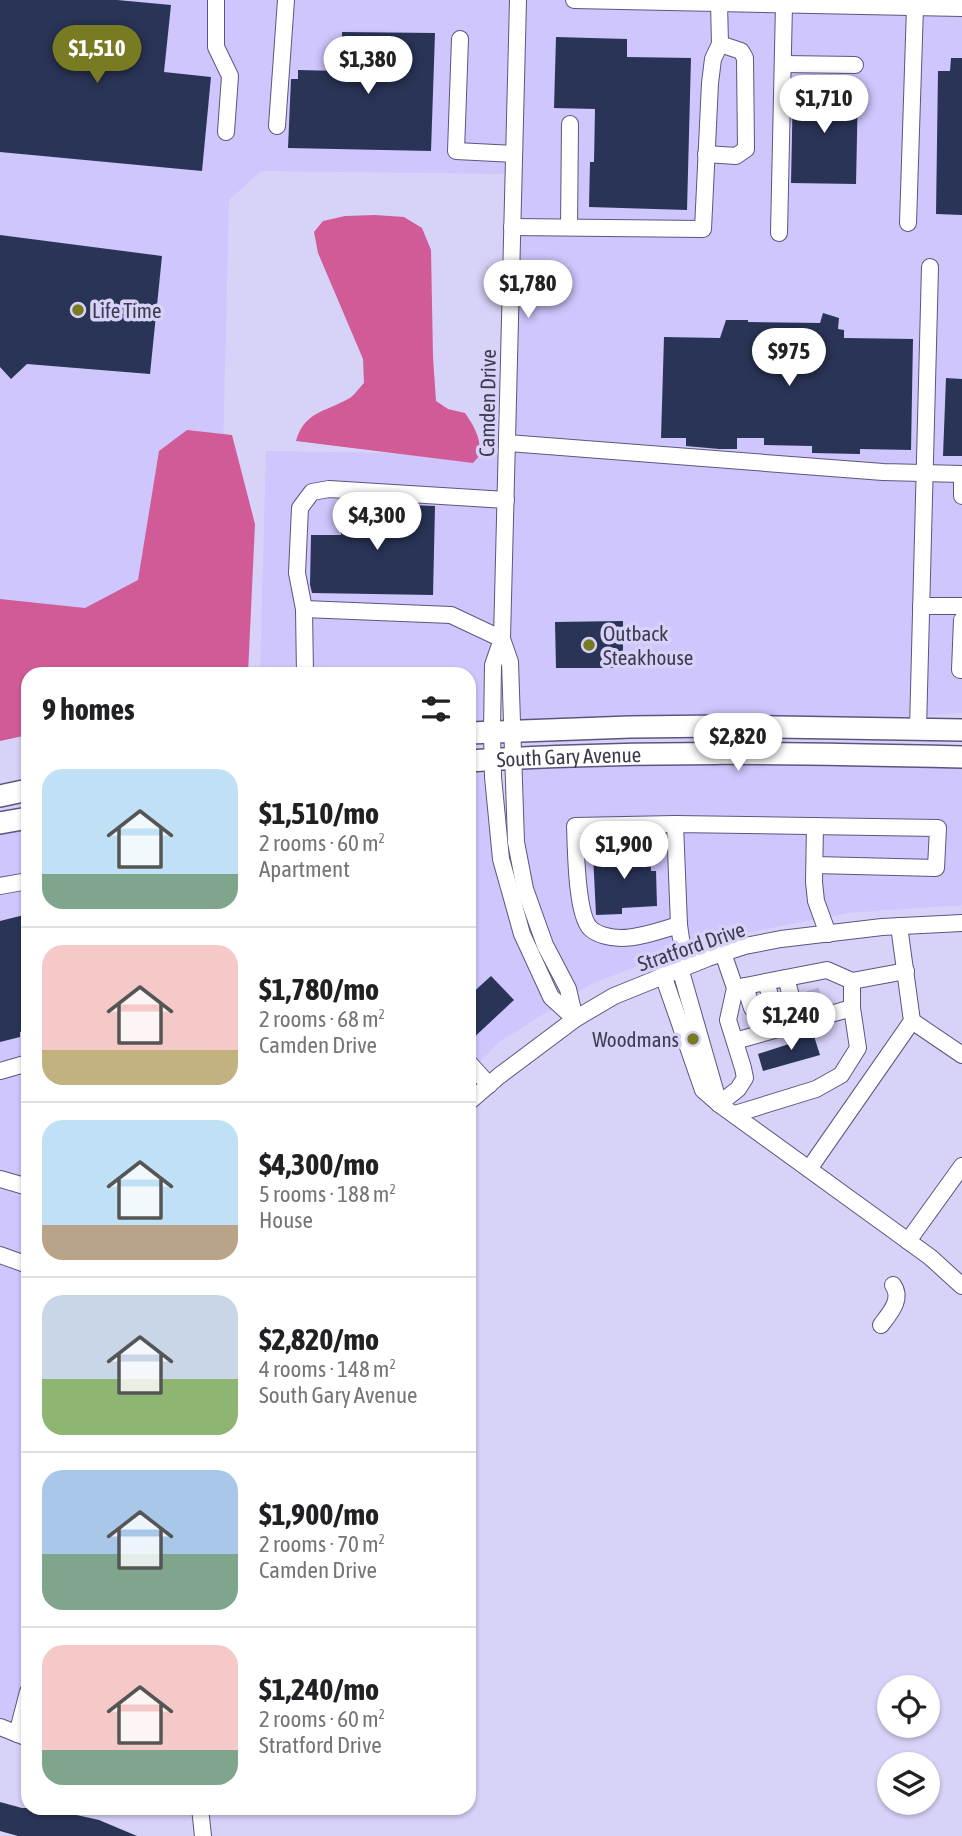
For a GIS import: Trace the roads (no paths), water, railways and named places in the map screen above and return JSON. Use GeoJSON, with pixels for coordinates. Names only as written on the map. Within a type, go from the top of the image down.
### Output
{"type":"FeatureCollection","features":[{"type":"Feature","properties":{"kind":"main road","name":"South Gary Avenue"},"geometry":{"type":"LineString","coordinates":[[476,733],[723,726],[962,730]]}},
{"type":"Feature","properties":{"kind":"main road","name":"South Gary Avenue"},"geometry":{"type":"LineString","coordinates":[[476,760],[724,752],[962,757]]}},
{"type":"Feature","properties":{"kind":"main road"},"geometry":{"type":"LineString","coordinates":[[0,796],[21,792]]}},
{"type":"Feature","properties":{"kind":"main road"},"geometry":{"type":"LineString","coordinates":[[0,823],[21,819]]}},
{"type":"Feature","properties":{"kind":"street"},"geometry":{"type":"LineString","coordinates":[[216,0],[216,47],[230,75],[226,132]]}},
{"type":"Feature","properties":{"kind":"street"},"geometry":{"type":"LineString","coordinates":[[277,126],[286,0]]}},
{"type":"Feature","properties":{"kind":"street","name":"Camden Drive"},"geometry":{"type":"LineString","coordinates":[[518,0],[502,639],[493,664],[503,758],[525,889],[545,945],[568,989],[575,1019]]}},
{"type":"Feature","properties":{"kind":"street"},"geometry":{"type":"LineString","coordinates":[[574,0],[832,3],[915,7],[957,5]]}},
{"type":"Feature","properties":{"kind":"street"},"geometry":{"type":"LineString","coordinates":[[512,227],[703,229],[711,71],[720,44],[719,3]]}},
{"type":"Feature","properties":{"kind":"street"},"geometry":{"type":"LineString","coordinates":[[779,233],[784,4]]}},
{"type":"Feature","properties":{"kind":"street"},"geometry":{"type":"LineString","coordinates":[[908,223],[915,7]]}},
{"type":"Feature","properties":{"kind":"street"},"geometry":{"type":"LineString","coordinates":[[460,39],[456,151],[514,154]]}},
{"type":"Feature","properties":{"kind":"street"},"geometry":{"type":"LineString","coordinates":[[706,154],[736,156],[746,149],[745,58],[741,51],[720,44]]}},
{"type":"Feature","properties":{"kind":"street"},"geometry":{"type":"LineString","coordinates":[[783,64],[855,65]]}},
{"type":"Feature","properties":{"kind":"street"},"geometry":{"type":"LineString","coordinates":[[569,227],[570,124]]}},
{"type":"Feature","properties":{"kind":"street"},"geometry":{"type":"LineString","coordinates":[[918,729],[930,267]]}},
{"type":"Feature","properties":{"kind":"street"},"geometry":{"type":"LineString","coordinates":[[507,443],[883,472],[962,474],[962,496]]}},
{"type":"Feature","properties":{"kind":"street"},"geometry":{"type":"LineString","coordinates":[[305,667],[303,609],[297,573],[300,508],[312,492],[329,489],[506,500]]}},
{"type":"Feature","properties":{"kind":"street"},"geometry":{"type":"LineString","coordinates":[[921,606],[962,606]]}},
{"type":"Feature","properties":{"kind":"street"},"geometry":{"type":"LineString","coordinates":[[303,609],[451,615],[502,639]]}},
{"type":"Feature","properties":{"kind":"street"},"geometry":{"type":"LineString","coordinates":[[962,620],[962,670]]}},
{"type":"Feature","properties":{"kind":"street"},"geometry":{"type":"LineString","coordinates":[[675,824],[679,925],[684,967],[719,1104]]}},
{"type":"Feature","properties":{"kind":"street"},"geometry":{"type":"LineString","coordinates":[[679,925],[618,938],[597,933],[590,928],[578,887],[575,826],[675,824],[938,828],[936,867],[815,865]]}},
{"type":"Feature","properties":{"kind":"street"},"geometry":{"type":"LineString","coordinates":[[816,826],[816,901],[828,934]]}},
{"type":"Feature","properties":{"kind":"street"},"geometry":{"type":"LineString","coordinates":[[0,886],[21,882]]}},
{"type":"Feature","properties":{"kind":"street","name":"Stratford Drive"},"geometry":{"type":"LineString","coordinates":[[476,1096],[575,1019],[614,996],[723,953],[781,939],[900,926],[962,923]]}},
{"type":"Feature","properties":{"kind":"street"},"geometry":{"type":"LineString","coordinates":[[808,1169],[912,1021],[900,926]]}},
{"type":"Feature","properties":{"kind":"street"},"geometry":{"type":"LineString","coordinates":[[723,953],[752,1008]]}},
{"type":"Feature","properties":{"kind":"street"},"geometry":{"type":"LineString","coordinates":[[740,987],[786,978],[808,982],[827,970],[852,981],[905,971]]}},
{"type":"Feature","properties":{"kind":"street"},"geometry":{"type":"LineString","coordinates":[[663,975],[703,1090],[930,1257],[962,1286]]}},
{"type":"Feature","properties":{"kind":"street"},"geometry":{"type":"LineString","coordinates":[[786,978],[791,996]]}},
{"type":"Feature","properties":{"kind":"street"},"geometry":{"type":"LineString","coordinates":[[735,1114],[816,1089],[841,1075],[858,1048],[852,1008],[852,981]]}},
{"type":"Feature","properties":{"kind":"street"},"geometry":{"type":"LineString","coordinates":[[766,982],[772,1002]]}},
{"type":"Feature","properties":{"kind":"street"},"geometry":{"type":"LineString","coordinates":[[719,1104],[738,1089],[745,1078],[728,1020],[740,987]]}},
{"type":"Feature","properties":{"kind":"street"},"geometry":{"type":"LineString","coordinates":[[735,1041],[759,1030],[818,1012],[852,1008]]}},
{"type":"Feature","properties":{"kind":"street"},"geometry":{"type":"LineString","coordinates":[[912,1021],[962,1055]]}},
{"type":"Feature","properties":{"kind":"street"},"geometry":{"type":"LineString","coordinates":[[0,1071],[21,1065]]}},
{"type":"Feature","properties":{"kind":"street"},"geometry":{"type":"LineString","coordinates":[[476,1071],[489,1085]]}},
{"type":"Feature","properties":{"kind":"street"},"geometry":{"type":"LineString","coordinates":[[908,1241],[962,1166]]}},
{"type":"Feature","properties":{"kind":"street"},"geometry":{"type":"LineString","coordinates":[[0,1179],[21,1184]]}},
{"type":"Feature","properties":{"kind":"street"},"geometry":{"type":"LineString","coordinates":[[0,1255],[21,1262]]}},
{"type":"Feature","properties":{"kind":"street"},"geometry":{"type":"LineString","coordinates":[[881,1325],[896,1299],[893,1285]]}},
{"type":"Feature","properties":{"kind":"street"},"geometry":{"type":"LineString","coordinates":[[0,1727],[21,1735]]}},
{"type":"Feature","properties":{"kind":"street"},"geometry":{"type":"LineString","coordinates":[[201,1815],[204,1836]]}},
{"type":"Feature","properties":{"kind":"tunnel"},"geometry":{"type":"LineString","coordinates":[[811,990],[817,1008]]}},
{"type":"Feature","properties":{"kind":"tunnel"},"geometry":{"type":"LineString","coordinates":[[791,996],[797,1014]]}},
{"type":"Feature","properties":{"kind":"tunnel"},"geometry":{"type":"LineString","coordinates":[[772,1002],[778,1019]]}},
{"type":"Feature","properties":{"kind":"tunnel"},"geometry":{"type":"LineString","coordinates":[[752,1008],[758,1026]]}},
{"type":"Feature","properties":{"kind":"place","name":"Life Time"},"geometry":{"type":"Point","coordinates":[78,310]}},
{"type":"Feature","properties":{"kind":"place","name":"Outback Steakhouse"},"geometry":{"type":"Point","coordinates":[589,645]}},
{"type":"Feature","properties":{"kind":"place","name":"Woodmans"},"geometry":{"type":"Point","coordinates":[693,1039]}}]}
